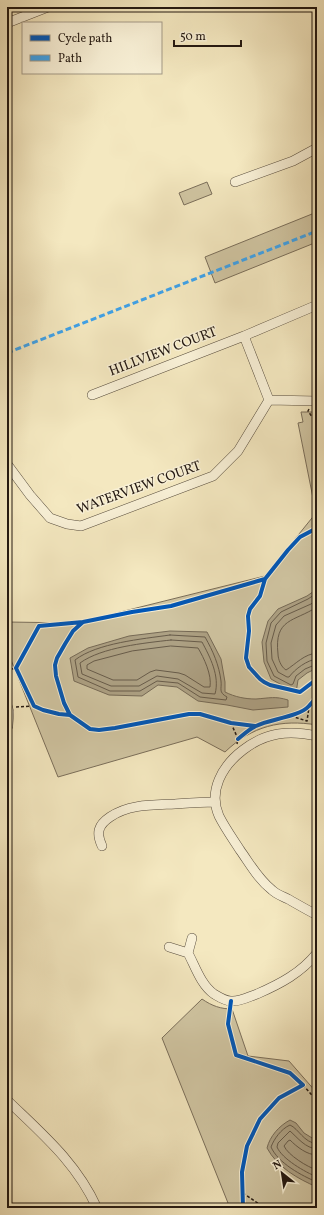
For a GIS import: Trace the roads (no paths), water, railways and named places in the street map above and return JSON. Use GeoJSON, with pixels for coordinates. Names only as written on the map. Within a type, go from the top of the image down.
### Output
{"type":"FeatureCollection","features":[{"type":"Feature","properties":{"kind":"street"},"geometry":{"type":"LineString","coordinates":[[7,23],[48,7]]}},
{"type":"Feature","properties":{"kind":"street"},"geometry":{"type":"LineString","coordinates":[[235,182],[293,161],[317,148]]}},
{"type":"Feature","properties":{"kind":"street","name":"HILLVIEW COURT"},"geometry":{"type":"LineString","coordinates":[[92,395],[244,336],[317,305]]}},
{"type":"Feature","properties":{"kind":"street"},"geometry":{"type":"LineString","coordinates":[[244,336],[269,400],[314,401]]}},
{"type":"Feature","properties":{"kind":"street","name":"WATERVIEW COURT"},"geometry":{"type":"LineString","coordinates":[[7,464],[30,495],[50,518],[67,524],[81,526],[213,476],[238,451],[269,400]]}},
{"type":"Feature","properties":{"kind":"street"},"geometry":{"type":"LineString","coordinates":[[7,705],[9,712],[7,728]]}},
{"type":"Feature","properties":{"kind":"street"},"geometry":{"type":"LineString","coordinates":[[317,736],[292,732],[275,734],[249,745],[226,767],[218,780],[215,794],[215,802],[222,821],[259,878],[273,892],[317,915]]}},
{"type":"Feature","properties":{"kind":"street"},"geometry":{"type":"LineString","coordinates":[[102,846],[98,834],[100,826],[105,820],[122,810],[153,805],[215,802]]}},
{"type":"Feature","properties":{"kind":"street"},"geometry":{"type":"LineString","coordinates":[[192,938],[188,953],[207,987],[214,994],[224,1000],[231,1001],[241,1000],[285,981],[300,970],[317,953]]}},
{"type":"Feature","properties":{"kind":"street"},"geometry":{"type":"LineString","coordinates":[[170,948],[188,953]]}},
{"type":"Feature","properties":{"kind":"street"},"geometry":{"type":"LineString","coordinates":[[7,1100],[64,1156],[91,1194],[97,1208]]}},
{"type":"Feature","properties":{"kind":"water"},"geometry":{"type":"Polygon","coordinates":[[[317,589],[317,668],[298,680],[296,693],[271,679],[264,662],[262,642],[268,621],[278,609],[307,596],[317,589]]]}},
{"type":"Feature","properties":{"kind":"water"},"geometry":{"type":"Polygon","coordinates":[[[170,631],[207,632],[221,659],[225,682],[225,692],[248,699],[279,698],[288,700],[288,707],[253,710],[198,701],[177,687],[158,685],[142,696],[109,695],[74,681],[70,658],[88,648],[129,636],[170,631]]]}},
{"type":"Feature","properties":{"kind":"water"},"geometry":{"type":"Polygon","coordinates":[[[290,1120],[296,1123],[304,1133],[317,1141],[317,1187],[282,1167],[267,1148],[270,1139],[282,1125],[290,1120]]]}}]}
